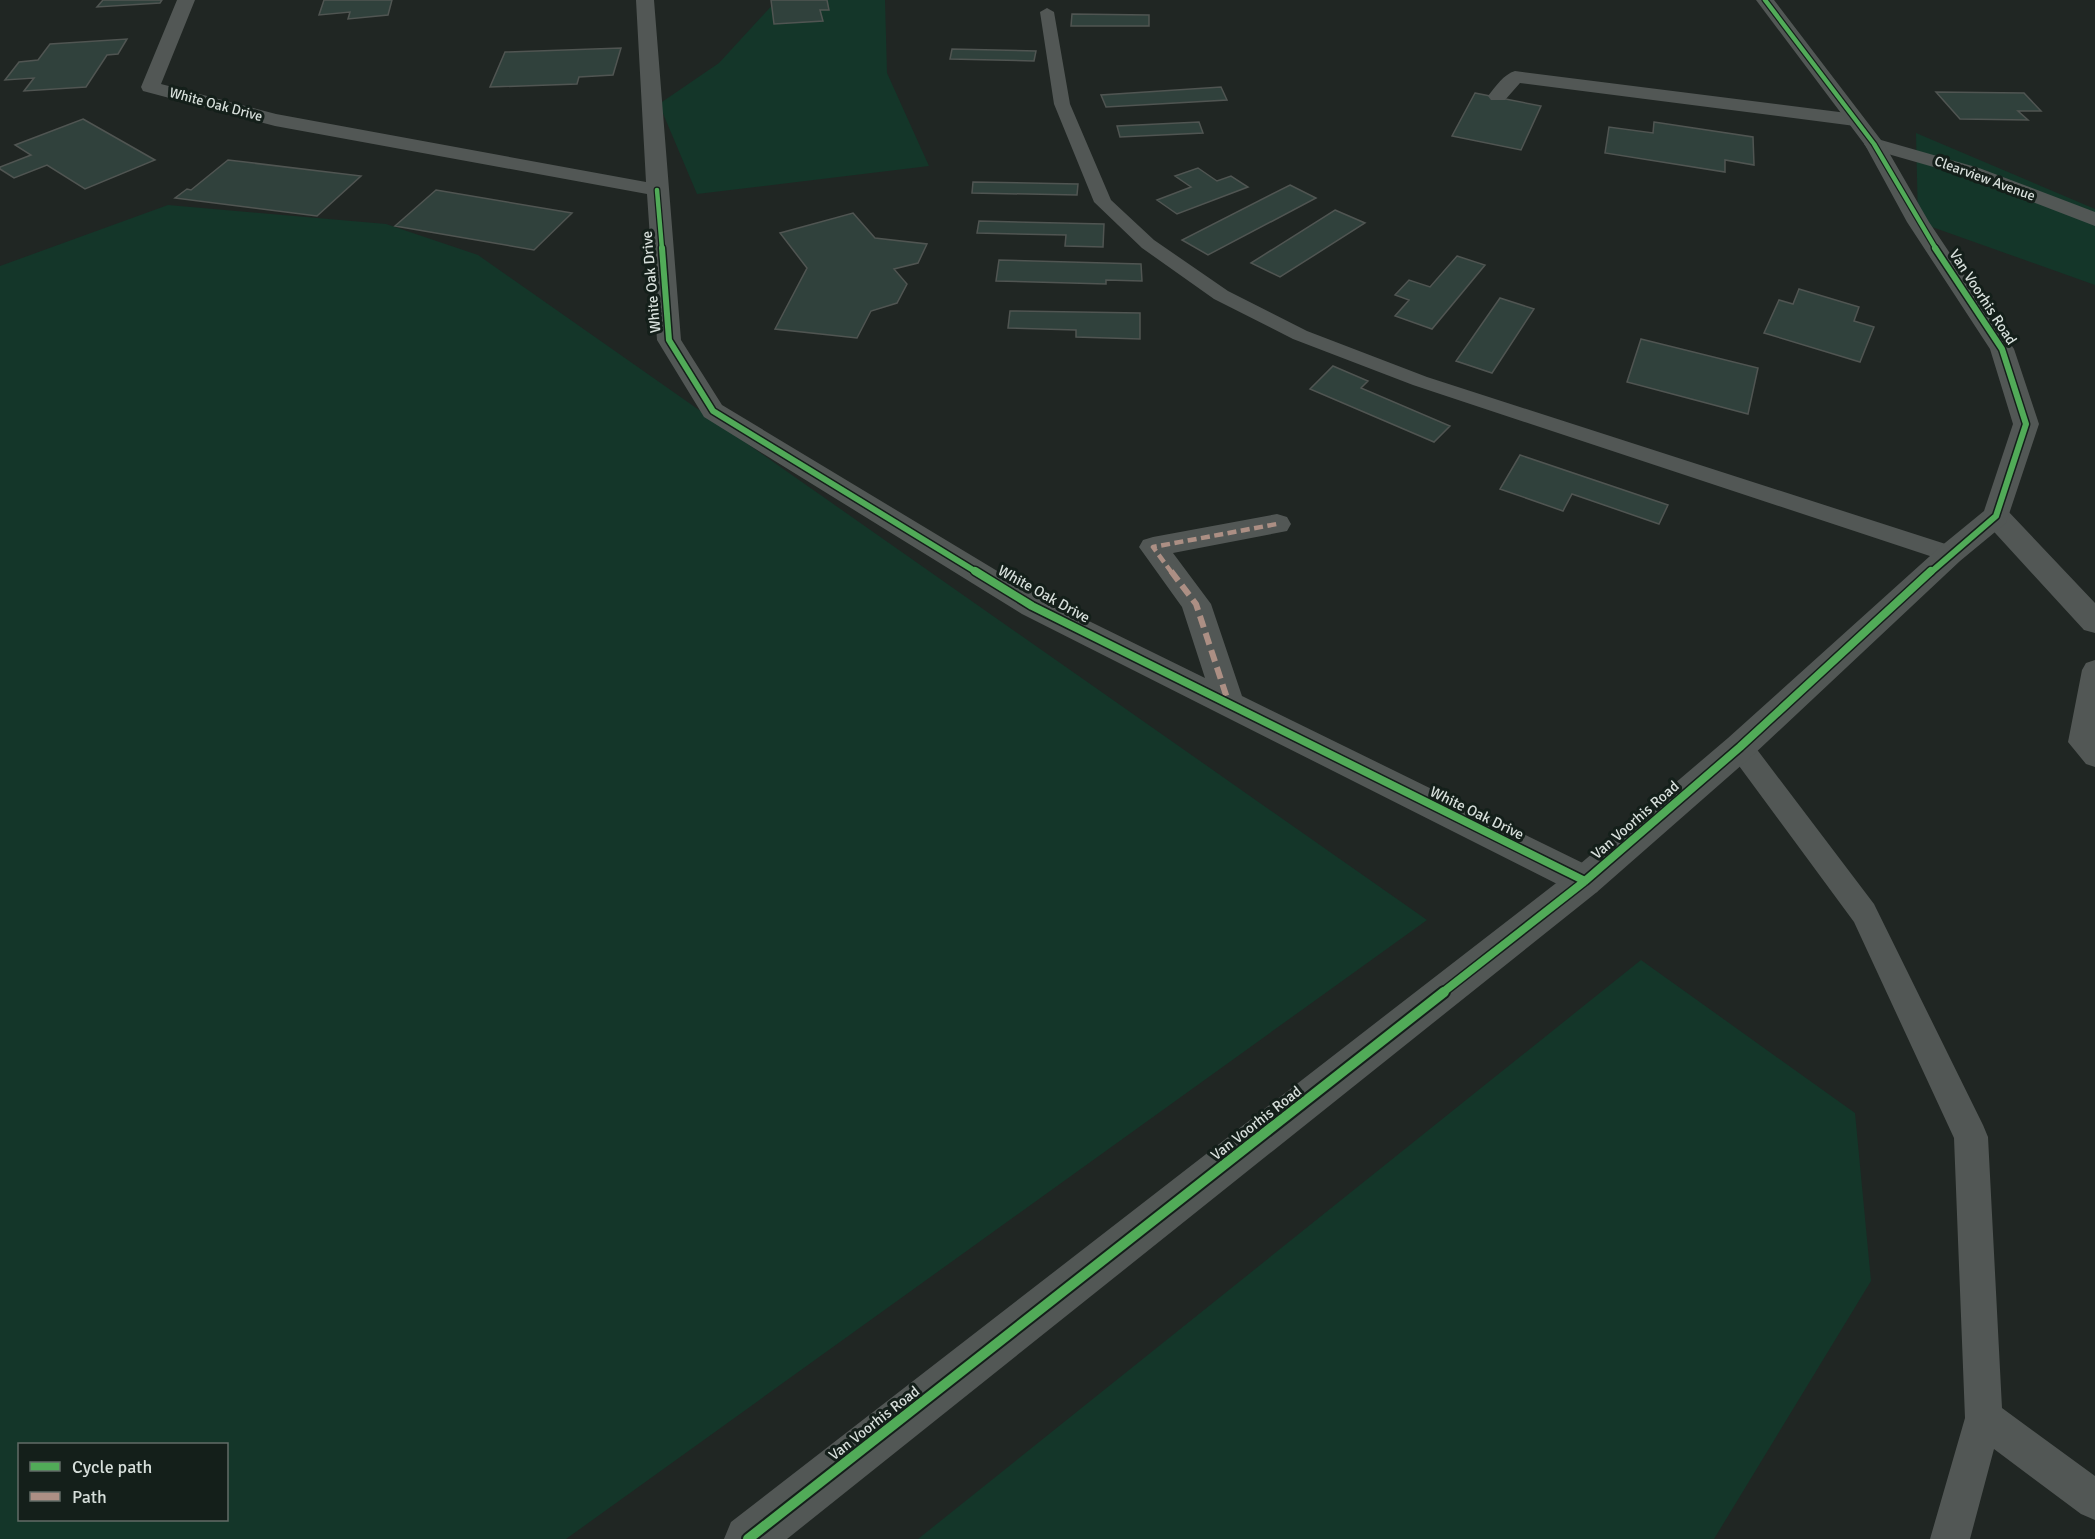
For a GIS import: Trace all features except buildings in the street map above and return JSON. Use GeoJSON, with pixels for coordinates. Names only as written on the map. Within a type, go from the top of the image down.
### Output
{"type":"FeatureCollection","features":[{"type":"Feature","properties":{"kind":"street","name":"White Oak Drive"},"geometry":{"type":"LineString","coordinates":[[186,0],[150,87],[275,120],[657,190]]}},
{"type":"Feature","properties":{"kind":"street","name":"White Oak Drive"},"geometry":{"type":"LineString","coordinates":[[645,0],[669,340],[713,411],[1032,606],[1585,881]]}},
{"type":"Feature","properties":{"kind":"street","name":"Van Voorhis Road"},"geometry":{"type":"LineString","coordinates":[[748,1539],[1585,881],[1740,747],[1950,554],[1996,516],[2026,424],[2002,349],[1918,222],[1864,132],[1765,0]]}},
{"type":"Feature","properties":{"kind":"street","name":"Clearview Avenue"},"geometry":{"type":"LineString","coordinates":[[1498,96],[1515,77],[1864,132],[2095,220]]}},
{"type":"Feature","properties":{"kind":"street"},"geometry":{"type":"LineString","coordinates":[[1996,516],[2095,622]]}},
{"type":"Feature","properties":{"kind":"street"},"geometry":{"type":"LineString","coordinates":[[1229,704],[1196,604],[1153,547],[1277,524]]}},
{"type":"Feature","properties":{"kind":"lane"},"geometry":{"type":"LineString","coordinates":[[1047,12],[1062,104],[1102,202],[1148,244],[1221,295],[1300,335],[1420,381],[1950,554]]}},
{"type":"Feature","properties":{"kind":"lane"},"geometry":{"type":"LineString","coordinates":[[2095,670],[2081,742],[2095,756]]}},
{"type":"Feature","properties":{"kind":"lane"},"geometry":{"type":"LineString","coordinates":[[1740,747],[1864,913],[1971,1137],[1984,1418],[1950,1539]]}},
{"type":"Feature","properties":{"kind":"lane"},"geometry":{"type":"LineString","coordinates":[[1984,1418],[2095,1500]]}},
{"type":"Feature","properties":{"kind":"green space"},"geometry":{"type":"Polygon","coordinates":[[[777,0],[885,0],[887,73],[929,166],[697,194],[659,104],[719,63],[777,0]]]}},
{"type":"Feature","properties":{"kind":"green space"},"geometry":{"type":"Polygon","coordinates":[[[1916,133],[2095,209],[2095,285],[1918,222],[1916,133]]]}},
{"type":"Feature","properties":{"kind":"green space"},"geometry":{"type":"Polygon","coordinates":[[[168,205],[386,224],[478,255],[1427,920],[566,1539],[0,1539],[0,266],[168,205]]]}},
{"type":"Feature","properties":{"kind":"green space"},"geometry":{"type":"Polygon","coordinates":[[[1641,960],[1855,1113],[1871,1281],[1714,1539],[918,1539],[1641,960]]]}},
{"type":"Feature","properties":{"kind":"marked path"},"geometry":{"type":"LineString","coordinates":[[1229,704],[1196,604],[1153,547],[1277,524]]}},
{"type":"Feature","properties":{"kind":"cycle path"},"geometry":{"type":"LineString","coordinates":[[748,1539],[1585,881],[1740,747],[1950,554],[1996,516],[2026,424],[2002,349],[1918,222],[1874,144],[1765,0]]}},
{"type":"Feature","properties":{"kind":"cycle path"},"geometry":{"type":"LineString","coordinates":[[657,190],[669,340],[713,411],[1032,606],[1585,881]]}}]}
